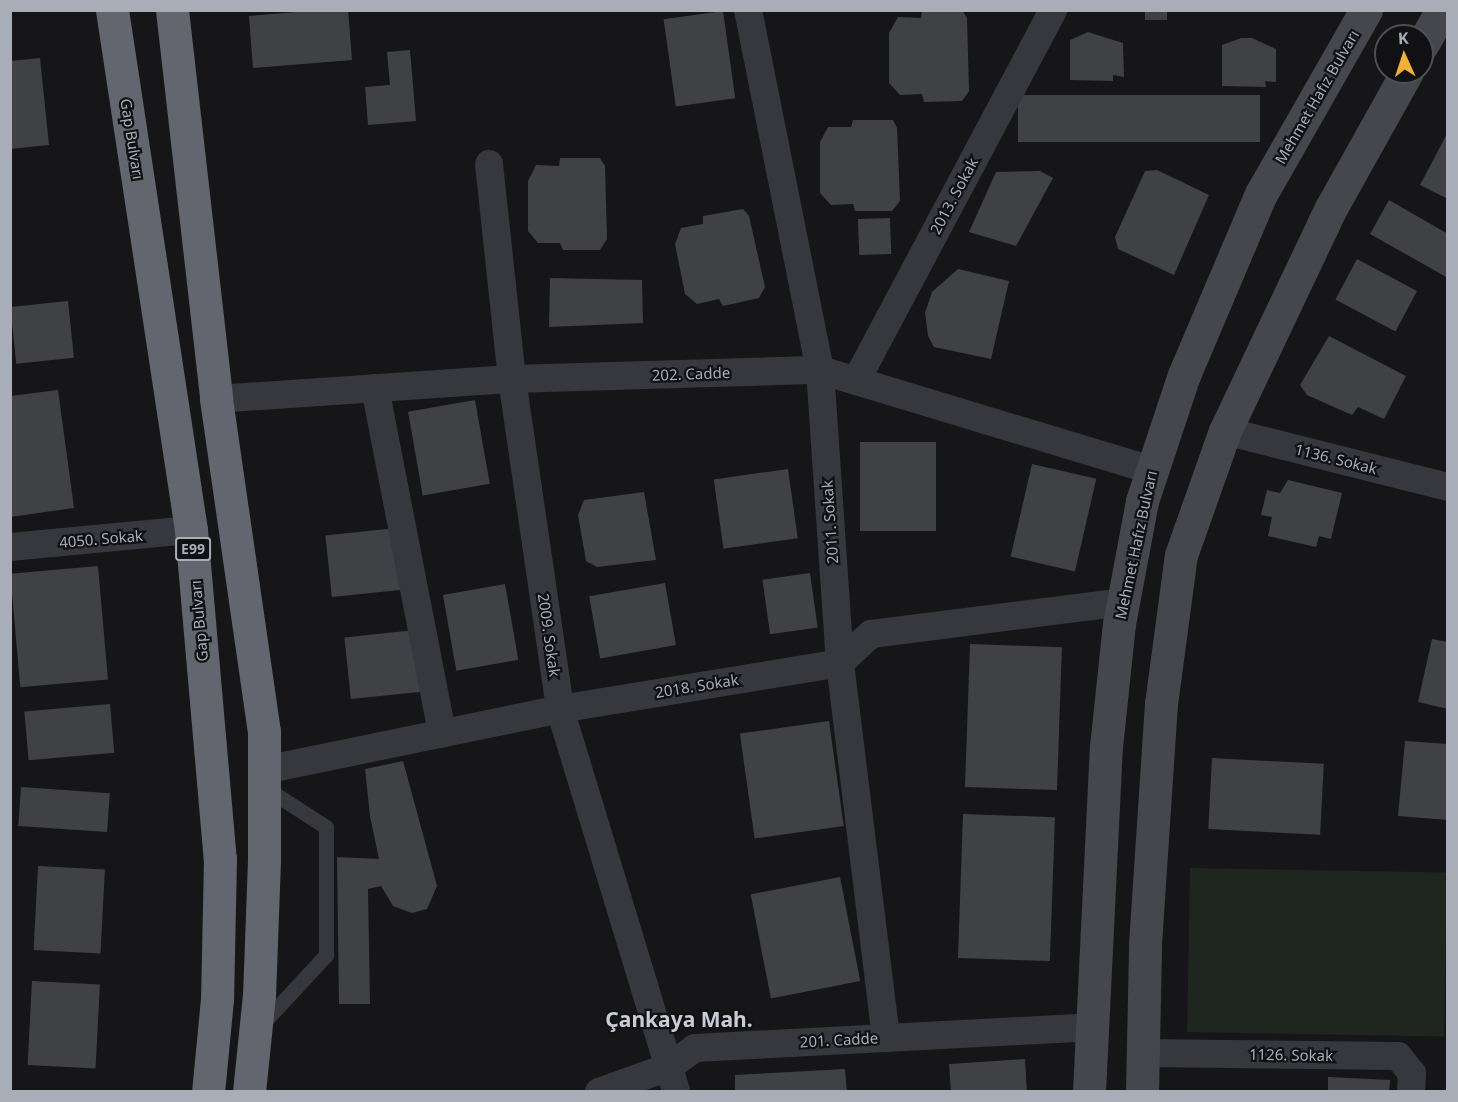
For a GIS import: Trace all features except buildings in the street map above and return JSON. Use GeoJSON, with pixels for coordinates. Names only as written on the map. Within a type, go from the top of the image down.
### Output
{"type":"FeatureCollection","features":[{"type":"Feature","properties":{"kind":"highway","name":"Gap Bulvarı"},"geometry":{"type":"LineString","coordinates":[[112,10],[191,530],[220,859],[217,999],[208,1092]]}},
{"type":"Feature","properties":{"kind":"highway"},"geometry":{"type":"LineString","coordinates":[[172,10],[216,399],[264,731],[255,1032],[249,1092]]}},
{"type":"Feature","properties":{"kind":"main road","name":"Mehmet Hafız Bulvarı"},"geometry":{"type":"LineString","coordinates":[[1089,1092],[1090,1027],[1106,747],[1123,602],[1151,470],[1184,375],[1261,194],[1366,10]]}},
{"type":"Feature","properties":{"kind":"main road"},"geometry":{"type":"LineString","coordinates":[[1434,24],[1442,10]]}},
{"type":"Feature","properties":{"kind":"main road"},"geometry":{"type":"LineString","coordinates":[[1142,1092],[1145,944],[1161,704],[1181,555],[1225,431],[1331,208],[1400,84]]}},
{"type":"Feature","properties":{"kind":"street","name":"2011. Sokak"},"geometry":{"type":"LineString","coordinates":[[748,10],[820,369],[840,663],[886,1038]]}},
{"type":"Feature","properties":{"kind":"street","name":"2013. Sokak"},"geometry":{"type":"LineString","coordinates":[[856,381],[1053,10]]}},
{"type":"Feature","properties":{"kind":"street","name":"2009. Sokak"},"geometry":{"type":"LineString","coordinates":[[489,164],[512,379],[560,709],[673,1079]]}},
{"type":"Feature","properties":{"kind":"street","name":"202. Cadde"},"geometry":{"type":"LineString","coordinates":[[216,399],[512,379],[820,369],[1151,470]]}},
{"type":"Feature","properties":{"kind":"street"},"geometry":{"type":"LineString","coordinates":[[375,388],[442,734]]}},
{"type":"Feature","properties":{"kind":"street","name":"1136. Sokak"},"geometry":{"type":"LineString","coordinates":[[1225,431],[1448,487]]}},
{"type":"Feature","properties":{"kind":"street","name":"4050. Sokak"},"geometry":{"type":"LineString","coordinates":[[10,548],[191,530]]}},
{"type":"Feature","properties":{"kind":"street"},"geometry":{"type":"LineString","coordinates":[[840,663],[871,634],[1123,602]]}},
{"type":"Feature","properties":{"kind":"street","name":"2018. Sokak"},"geometry":{"type":"LineString","coordinates":[[264,778],[442,734],[560,709],[840,663]]}},
{"type":"Feature","properties":{"kind":"street","name":"201. Cadde"},"geometry":{"type":"LineString","coordinates":[[599,1092],[673,1079],[695,1048],[1090,1027]]}},
{"type":"Feature","properties":{"kind":"street","name":"1126. Sokak"},"geometry":{"type":"LineString","coordinates":[[1144,1053],[1398,1056],[1412,1073],[1412,1092]]}},
{"type":"Feature","properties":{"kind":"lane"},"geometry":{"type":"LineString","coordinates":[[255,1032],[326,955],[326,827],[264,778]]}},
{"type":"Feature","properties":{"kind":"shaded area"},"geometry":{"type":"Polygon","coordinates":[[[1190,868],[1447,872],[1444,1036],[1187,1032],[1190,868]]]}},
{"type":"Feature","properties":{"kind":"district","name":"Çankaya Mah."},"geometry":{"type":"Point","coordinates":[679,1019]}}]}
